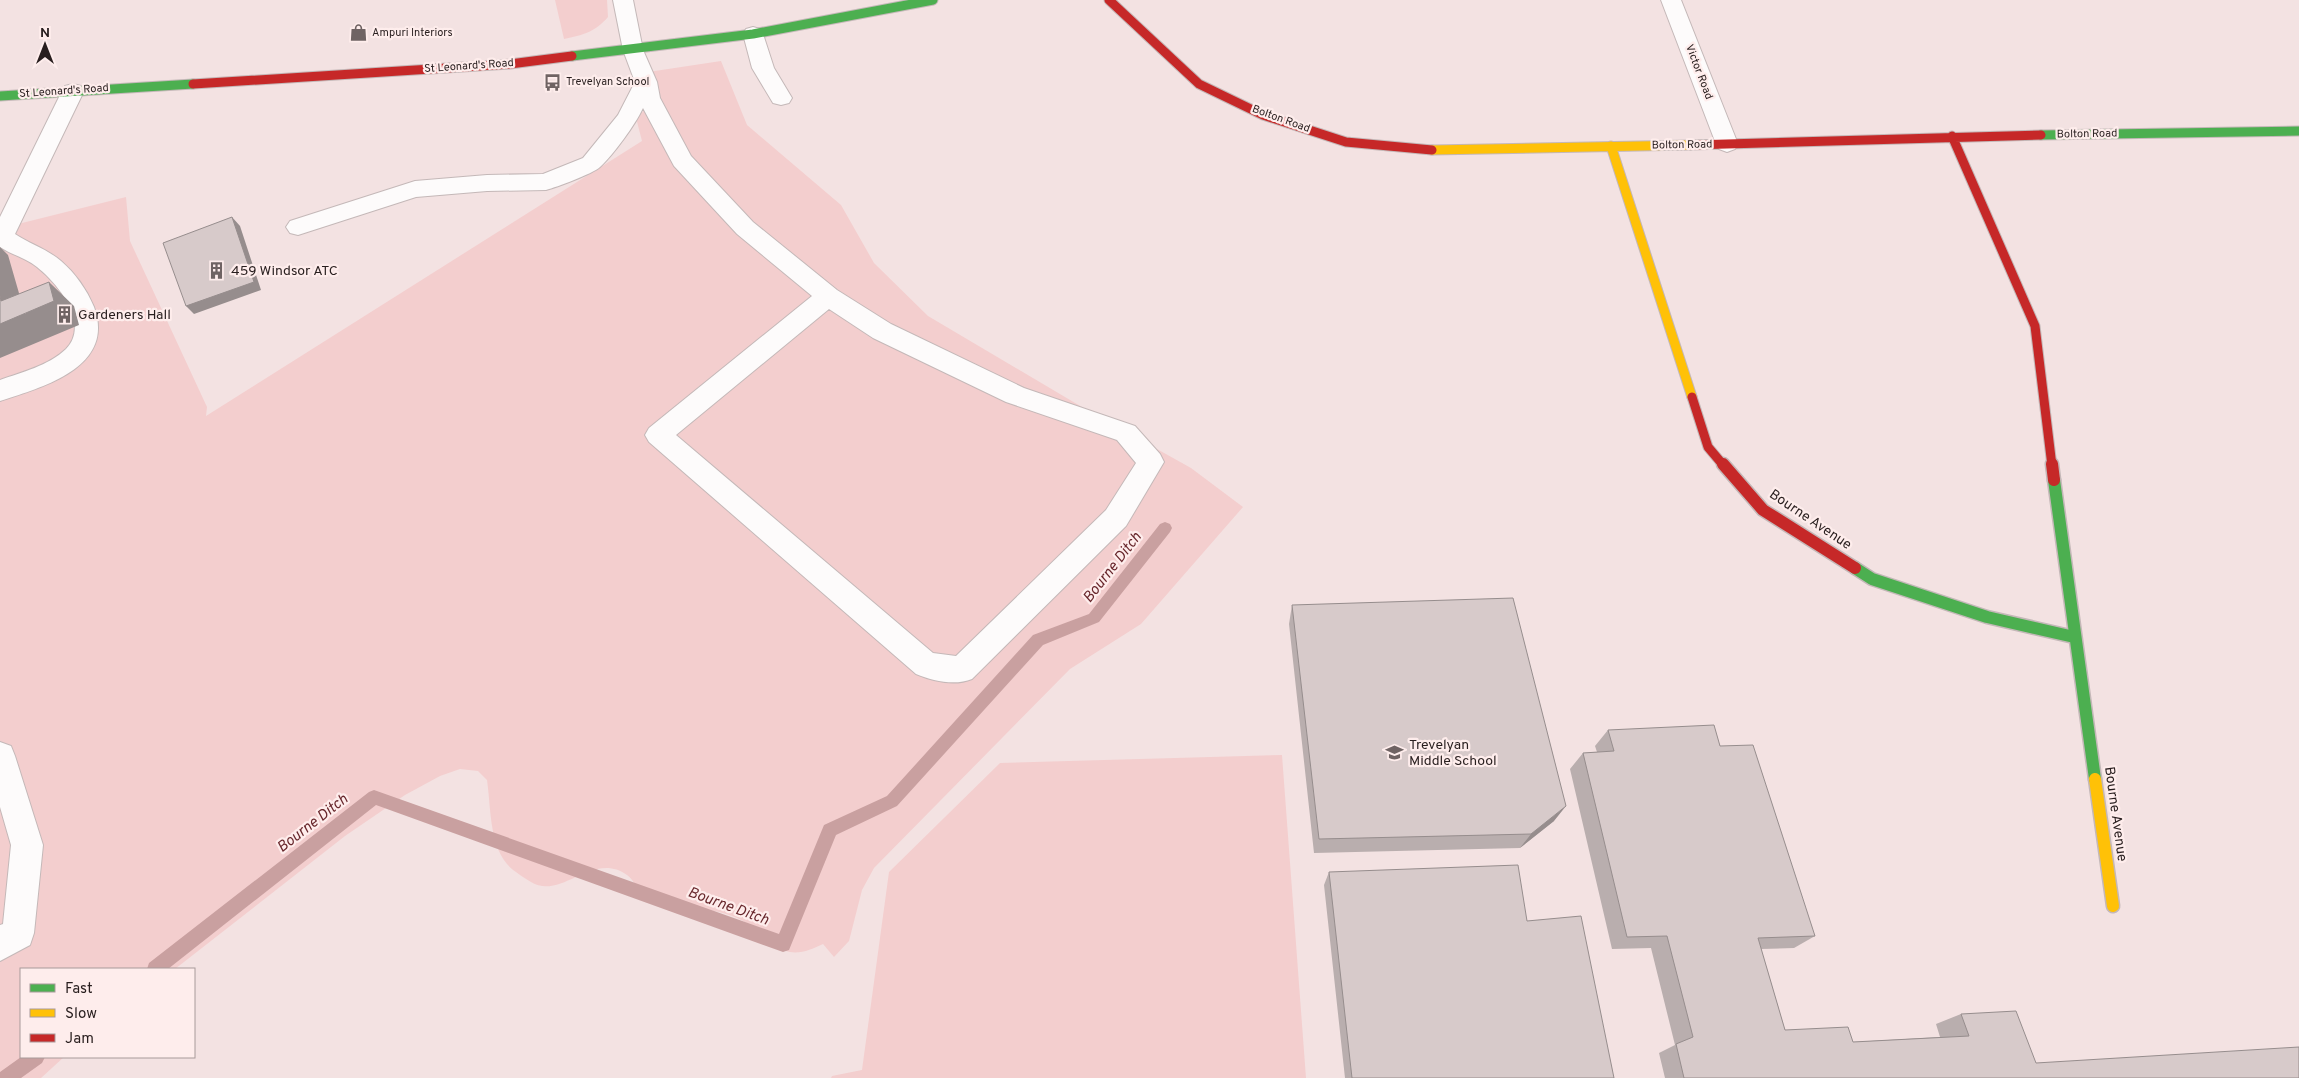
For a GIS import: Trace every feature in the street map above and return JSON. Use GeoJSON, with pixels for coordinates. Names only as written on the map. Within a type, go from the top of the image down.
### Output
{"type":"FeatureCollection","features":[{"type":"Feature","properties":{"kind":"street"},"geometry":{"type":"LineString","coordinates":[[623,0],[632,50],[646,82],[650,98],[682,161],[744,228],[828,296],[882,331],[1015,395],[1126,433],[1151,462],[1116,518],[962,670],[926,665],[658,435],[828,296]]}},
{"type":"Feature","properties":{"kind":"street","name":"St Leonard's Road"},"geometry":{"type":"LineString","coordinates":[[0,96],[510,64],[753,34],[933,0]]}},
{"type":"Feature","properties":{"kind":"street","name":"Bolton Road"},"geometry":{"type":"LineString","coordinates":[[1109,0],[1199,84],[1263,115],[1346,142],[1432,150],[1727,144],[1952,136],[2299,131]]}},
{"type":"Feature","properties":{"kind":"street","name":"Victor Road"},"geometry":{"type":"LineString","coordinates":[[1671,0],[1727,144]]}},
{"type":"Feature","properties":{"kind":"street"},"geometry":{"type":"LineString","coordinates":[[753,34],[763,68],[781,98]]}},
{"type":"Feature","properties":{"kind":"street"},"geometry":{"type":"LineString","coordinates":[[298,227],[415,190],[487,183],[546,182],[591,163],[627,120],[646,82]]}},
{"type":"Feature","properties":{"kind":"street"},"geometry":{"type":"LineString","coordinates":[[0,391],[56,368],[76,354],[85,338],[86,322],[79,297],[43,258],[3,228],[74,91]]}},
{"type":"Feature","properties":{"kind":"street","name":"Bourne Avenue"},"geometry":{"type":"LineString","coordinates":[[1952,136],[2035,326],[2074,637],[2113,906]]}},
{"type":"Feature","properties":{"kind":"street","name":"Bourne Avenue"},"geometry":{"type":"LineString","coordinates":[[1611,146],[1708,447],[1763,510],[1872,579],[1987,617],[2074,637]]}},
{"type":"Feature","properties":{"kind":"street"},"geometry":{"type":"LineString","coordinates":[[0,756],[27,845],[18,933],[0,944]]}},
{"type":"Feature","properties":{"kind":"shaded area"},"geometry":{"type":"Polygon","coordinates":[[[555,0],[607,0],[608,17],[588,32],[564,39],[555,0]]]}},
{"type":"Feature","properties":{"kind":"shaded area"},"geometry":{"type":"Polygon","coordinates":[[[721,61],[747,125],[841,205],[874,263],[928,316],[1087,410],[1191,468],[1243,507],[1141,624],[1070,669],[874,868],[862,890],[849,941],[834,957],[823,944],[803,952],[783,950],[743,921],[732,916],[666,903],[653,898],[642,892],[627,875],[614,869],[602,868],[590,871],[566,882],[554,885],[542,886],[531,882],[507,864],[501,855],[494,835],[487,780],[478,771],[460,769],[440,776],[405,795],[345,836],[176,968],[20,968],[20,1058],[63,1058],[41,1078],[0,1078],[0,230],[126,197],[130,241],[207,407],[206,416],[642,141],[635,114],[643,112],[635,74],[721,61]]]}},
{"type":"Feature","properties":{"kind":"shaded area"},"geometry":{"type":"Polygon","coordinates":[[[1282,755],[1306,1078],[831,1078],[832,1076],[862,1070],[889,872],[1000,763],[1282,755]]]}},
{"type":"Feature","properties":{"kind":"building","name":"459 Windsor ATC"},"geometry":{"type":"Polygon","coordinates":[[[232,217],[254,282],[186,306],[163,243],[232,217]]]}},
{"type":"Feature","properties":{"kind":"building"},"geometry":{"type":"Polygon","coordinates":[[[49,282],[54,301],[0,324],[0,296],[1,301],[49,282]]]}},
{"type":"Feature","properties":{"kind":"building"},"geometry":{"type":"Polygon","coordinates":[[[1513,598],[1566,806],[1531,834],[1319,839],[1292,605],[1513,598]]]}},
{"type":"Feature","properties":{"kind":"building"},"geometry":{"type":"Polygon","coordinates":[[[1714,725],[1720,746],[1753,745],[1815,936],[1758,938],[1785,1030],[1848,1027],[1853,1042],[1969,1036],[1961,1014],[2016,1011],[2036,1063],[2299,1047],[2299,1078],[1684,1078],[1676,1044],[1693,1037],[1667,936],[1627,937],[1583,753],[1614,751],[1608,730],[1714,725]]]}},
{"type":"Feature","properties":{"kind":"building"},"geometry":{"type":"Polygon","coordinates":[[[1518,865],[1527,921],[1581,916],[1614,1078],[1352,1078],[1329,872],[1518,865]]]}},
{"type":"Feature","properties":{"kind":"waterway","name":"Bourne Ditch"},"geometry":{"type":"LineString","coordinates":[[156,968],[374,797],[783,944],[830,830],[892,801],[1038,640],[1094,618],[1165,528]]}},
{"type":"Feature","properties":{"kind":"waterway","name":"Bourne Ditch"},"geometry":{"type":"LineString","coordinates":[[6,1078],[35,1058]]}},
{"type":"Feature","properties":{"kind":"traffic: fast"},"geometry":{"type":"LineString","coordinates":[[572,56],[753,34],[933,0]]}},
{"type":"Feature","properties":{"kind":"traffic: fast"},"geometry":{"type":"LineString","coordinates":[[0,96],[193,84]]}},
{"type":"Feature","properties":{"kind":"traffic: fast"},"geometry":{"type":"LineString","coordinates":[[2041,135],[2299,131]]}},
{"type":"Feature","properties":{"kind":"traffic: fast"},"geometry":{"type":"LineString","coordinates":[[2054,480],[2095,779]]}},
{"type":"Feature","properties":{"kind":"traffic: fast"},"geometry":{"type":"LineString","coordinates":[[1855,568],[1872,579],[1987,617],[2074,637]]}},
{"type":"Feature","properties":{"kind":"traffic: slow"},"geometry":{"type":"LineString","coordinates":[[1432,150],[1691,145]]}},
{"type":"Feature","properties":{"kind":"traffic: slow"},"geometry":{"type":"LineString","coordinates":[[1611,146],[1692,397]]}},
{"type":"Feature","properties":{"kind":"traffic: slow"},"geometry":{"type":"LineString","coordinates":[[2095,779],[2113,906]]}},
{"type":"Feature","properties":{"kind":"traffic: jam"},"geometry":{"type":"LineString","coordinates":[[1109,0],[1199,84],[1263,115],[1346,142],[1432,150]]}},
{"type":"Feature","properties":{"kind":"traffic: jam"},"geometry":{"type":"LineString","coordinates":[[193,84],[510,64],[572,56]]}},
{"type":"Feature","properties":{"kind":"traffic: jam"},"geometry":{"type":"LineString","coordinates":[[1691,145],[2041,135]]}},
{"type":"Feature","properties":{"kind":"traffic: jam"},"geometry":{"type":"LineString","coordinates":[[1952,136],[2035,326],[2054,480]]}},
{"type":"Feature","properties":{"kind":"traffic: jam"},"geometry":{"type":"LineString","coordinates":[[1692,397],[1708,447],[1763,510],[1855,568]]}},
{"type":"Feature","properties":{"kind":"place","name":"Ampuri Interiors"},"geometry":{"type":"Point","coordinates":[358,33]}},
{"type":"Feature","properties":{"kind":"place","name":"Trevelyan School"},"geometry":{"type":"Point","coordinates":[552,82]}},
{"type":"Feature","properties":{"kind":"place","name":"459 Windsor ATC"},"geometry":{"type":"Point","coordinates":[217,271]}},
{"type":"Feature","properties":{"kind":"place","name":"Gardeners Hall"},"geometry":{"type":"Point","coordinates":[64,315]}},
{"type":"Feature","properties":{"kind":"place","name":"Trevelyan Middle School"},"geometry":{"type":"Point","coordinates":[1395,753]}}]}
